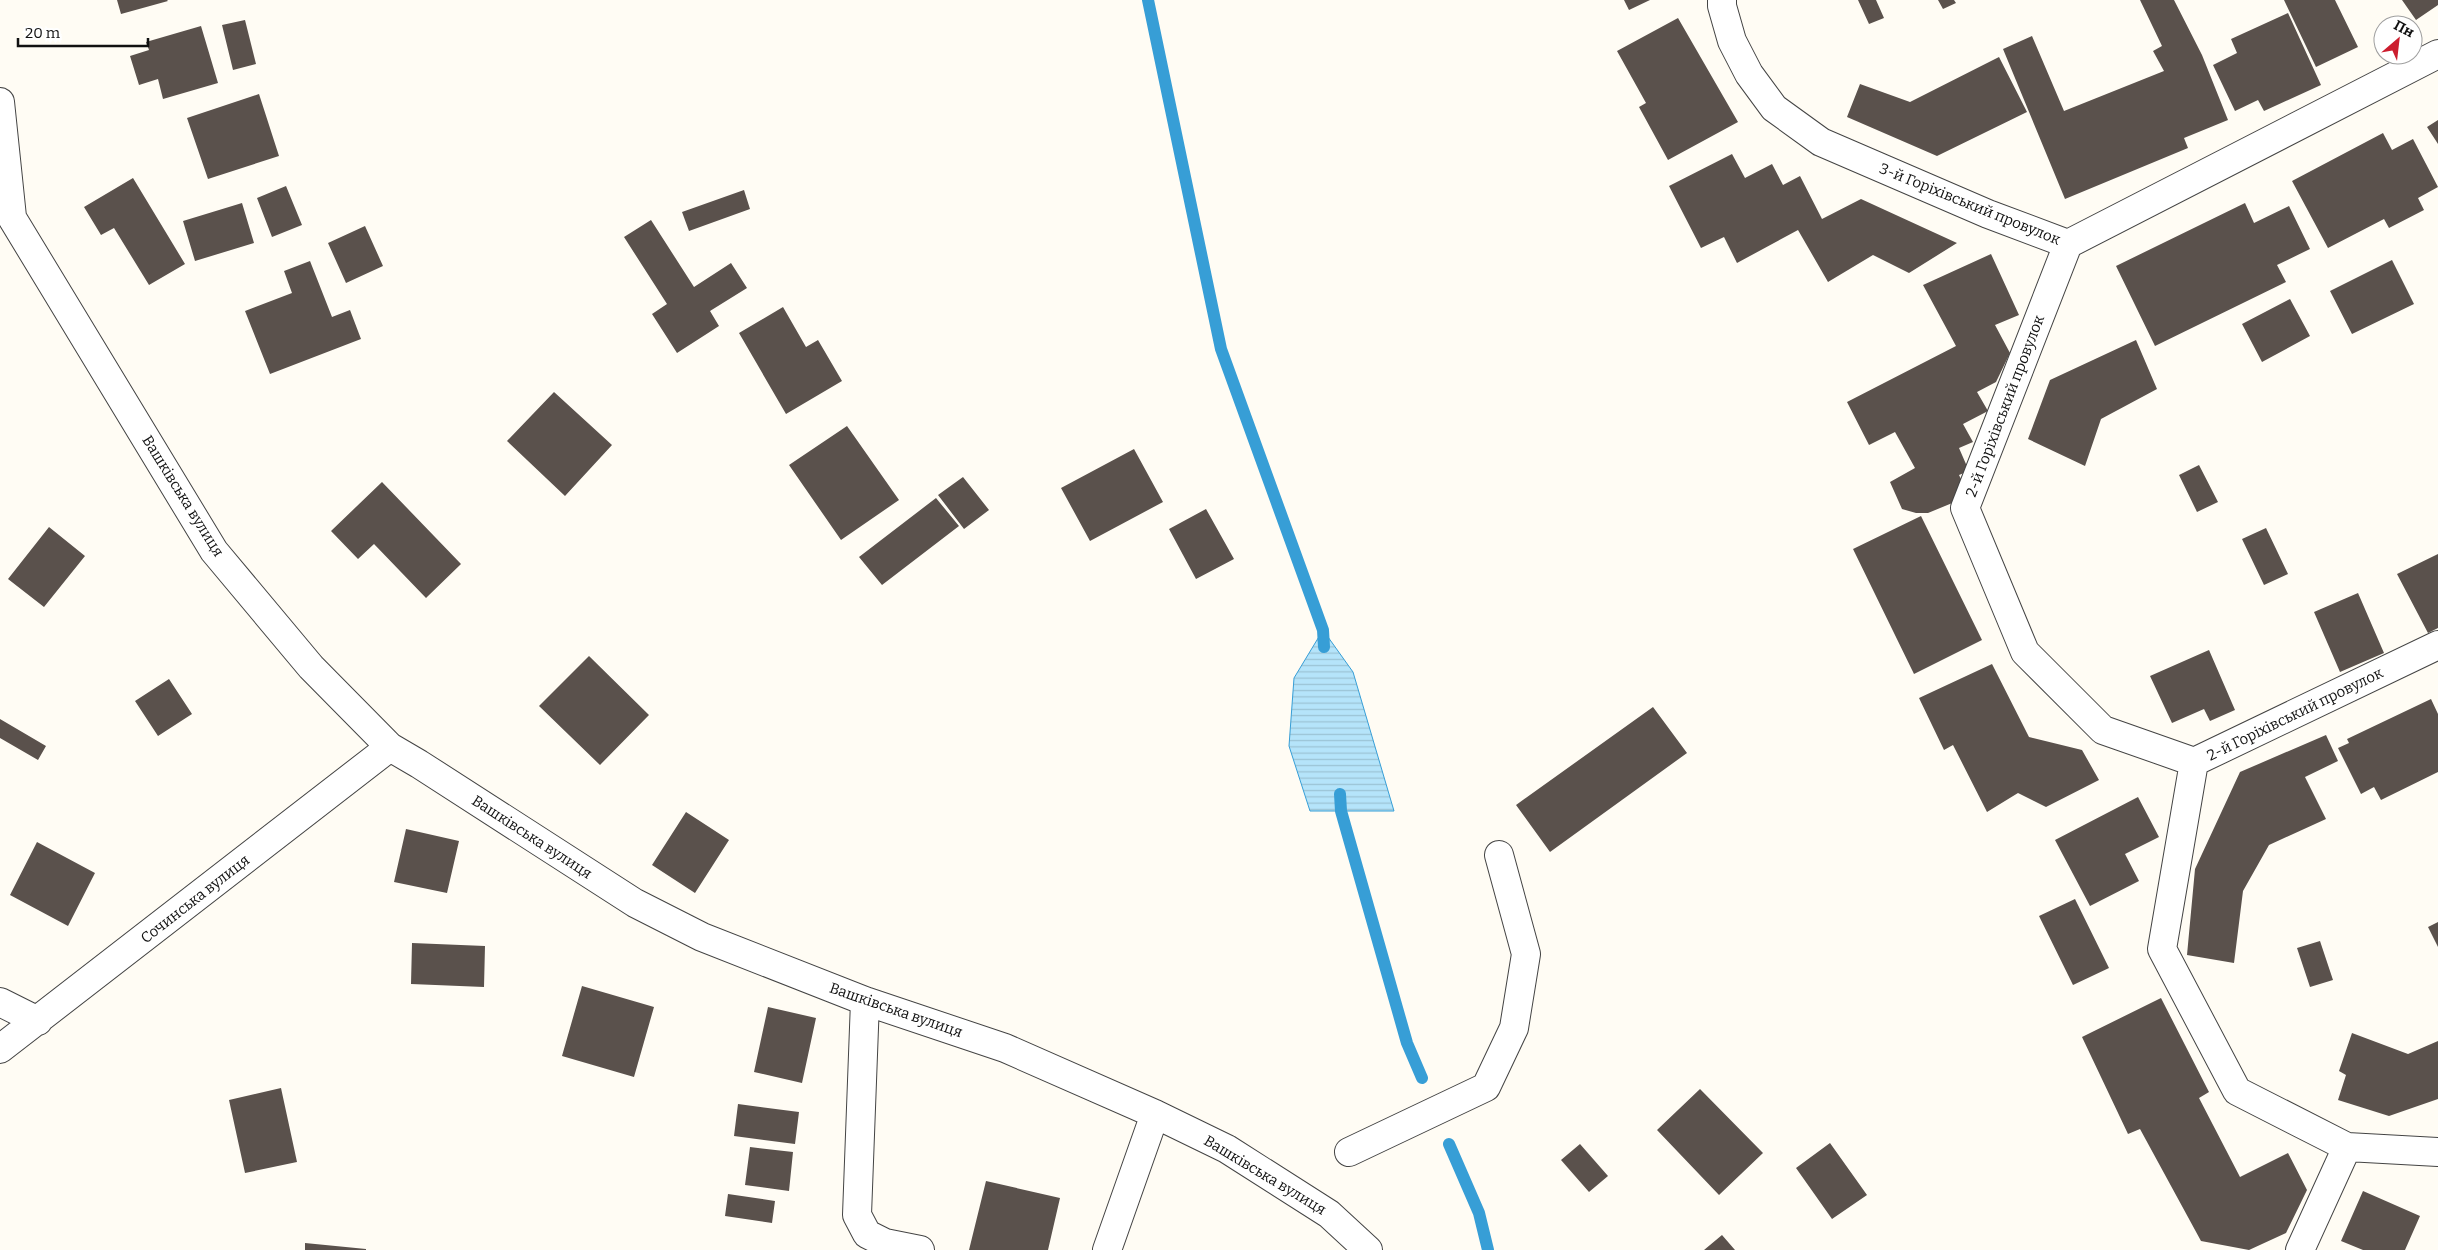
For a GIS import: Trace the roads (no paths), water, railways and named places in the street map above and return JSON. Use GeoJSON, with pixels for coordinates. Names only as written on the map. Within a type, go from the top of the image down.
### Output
{"type":"FeatureCollection","features":[{"type":"Feature","properties":{"kind":"street","name":"3-й Горіхівський провулок"},"geometry":{"type":"LineString","coordinates":[[1722,0],[1732,41],[1749,74],[1774,108],[1822,142],[1988,214],[2068,244],[2438,54]]}},
{"type":"Feature","properties":{"kind":"street","name":"Вашківська вулиця"},"geometry":{"type":"LineString","coordinates":[[0,102],[6,207],[214,551],[311,667],[390,748],[419,764],[635,903],[702,937],[865,1001],[1005,1048],[1155,1114],[1226,1149],[1329,1214],[1368,1250]]}},
{"type":"Feature","properties":{"kind":"street","name":"2-й Горіхівський провулок"},"geometry":{"type":"LineString","coordinates":[[2068,244],[1965,508],[2025,652],[2102,730],[2194,762],[2438,646]]}},
{"type":"Feature","properties":{"kind":"street","name":"Сочинська вулиця"},"geometry":{"type":"LineString","coordinates":[[0,1049],[390,748]]}},
{"type":"Feature","properties":{"kind":"street"},"geometry":{"type":"LineString","coordinates":[[2194,762],[2162,949],[2237,1091],[2347,1147],[2438,1152]]}},
{"type":"Feature","properties":{"kind":"street"},"geometry":{"type":"LineString","coordinates":[[1350,1152],[1486,1087],[1514,1028],[1526,954],[1499,855]]}},
{"type":"Feature","properties":{"kind":"street"},"geometry":{"type":"LineString","coordinates":[[865,1001],[857,1215],[867,1234],[885,1243],[920,1250]]}},
{"type":"Feature","properties":{"kind":"street"},"geometry":{"type":"LineString","coordinates":[[0,1002],[38,1021]]}},
{"type":"Feature","properties":{"kind":"street"},"geometry":{"type":"LineString","coordinates":[[1107,1250],[1155,1114]]}},
{"type":"Feature","properties":{"kind":"street"},"geometry":{"type":"LineString","coordinates":[[2300,1250],[2347,1147]]}},
{"type":"Feature","properties":{"kind":"water"},"geometry":{"type":"Polygon","coordinates":[[[1323,630],[1353,672],[1394,811],[1310,811],[1289,746],[1294,678],[1323,630]]]}},
{"type":"Feature","properties":{"kind":"waterway"},"geometry":{"type":"LineString","coordinates":[[1148,0],[1221,349],[1323,630],[1324,647]]}},
{"type":"Feature","properties":{"kind":"waterway"},"geometry":{"type":"LineString","coordinates":[[1340,794],[1341,811],[1407,1043],[1422,1078]]}},
{"type":"Feature","properties":{"kind":"waterway"},"geometry":{"type":"LineString","coordinates":[[1449,1144],[1479,1213],[1488,1250]]}}]}
